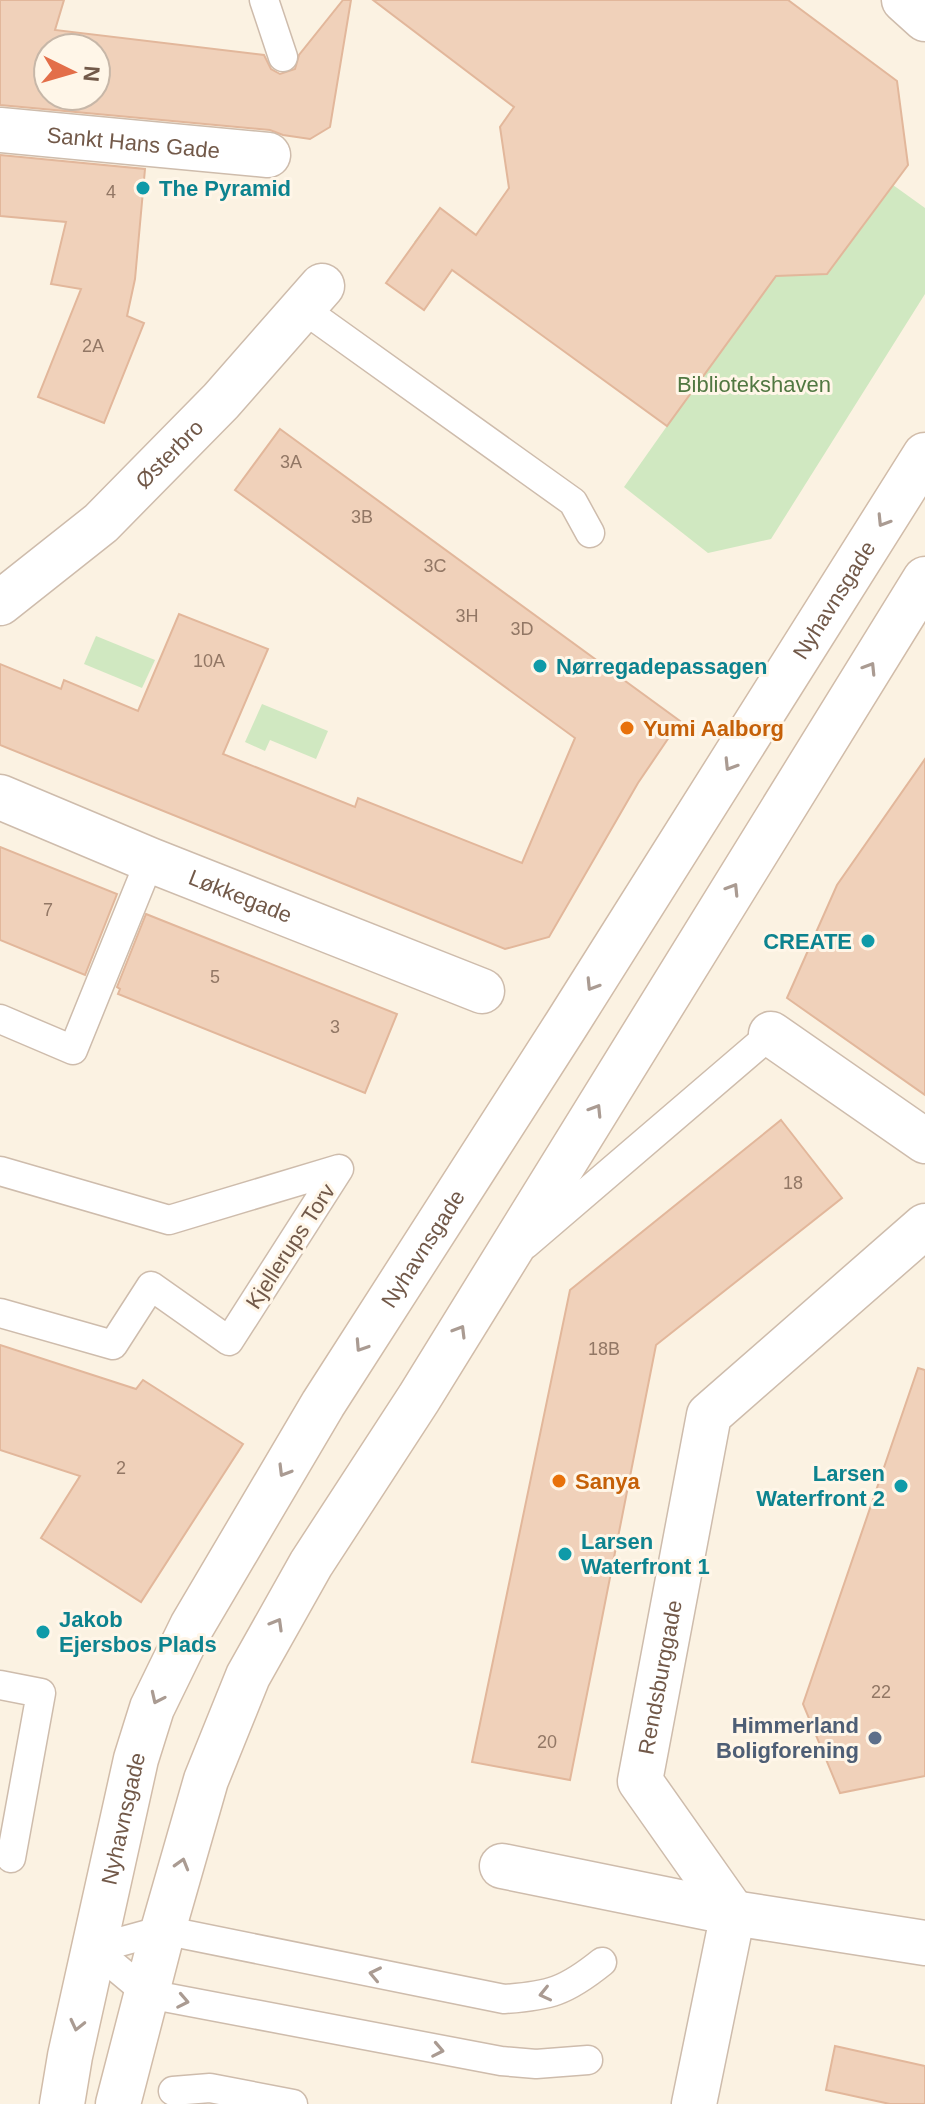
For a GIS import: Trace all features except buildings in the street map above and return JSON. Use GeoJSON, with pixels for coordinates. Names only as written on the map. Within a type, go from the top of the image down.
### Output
{"type":"FeatureCollection","features":[{"type":"Feature","properties":{"kind":"main road","name":"Sankt Hans Gade"},"geometry":{"type":"LineString","coordinates":[[0,130],[270,144]]}},
{"type":"Feature","properties":{"kind":"main road","name":"Østerbro"},"geometry":{"type":"LineString","coordinates":[[0,603],[101,523],[221,401],[312,297]]}},
{"type":"Feature","properties":{"kind":"main road","name":"Nyhavnsgade"},"geometry":{"type":"LineString","coordinates":[[62,2104],[136,1759],[152,1708],[192,1626],[323,1404],[925,455]]}},
{"type":"Feature","properties":{"kind":"main road"},"geometry":{"type":"LineString","coordinates":[[118,2104],[206,1780],[248,1676],[311,1564],[419,1398],[925,579]]}},
{"type":"Feature","properties":{"kind":"main road","name":"Løkkegade"},"geometry":{"type":"LineString","coordinates":[[0,797],[150,860],[482,991]]}},
{"type":"Feature","properties":{"kind":"main road"},"geometry":{"type":"LineString","coordinates":[[771,1034],[925,1141]]}},
{"type":"Feature","properties":{"kind":"main road","name":"Rendsburggade"},"geometry":{"type":"LineString","coordinates":[[733,1913],[640,1781],[709,1415],[925,1226]]}},
{"type":"Feature","properties":{"kind":"main road"},"geometry":{"type":"LineString","coordinates":[[502,1866],[733,1913],[925,1943]]}},
{"type":"Feature","properties":{"kind":"main road"},"geometry":{"type":"LineString","coordinates":[[694,2104],[733,1913]]}},
{"type":"Feature","properties":{"kind":"lane"},"geometry":{"type":"LineString","coordinates":[[264,0],[283,57]]}},
{"type":"Feature","properties":{"kind":"lane"},"geometry":{"type":"LineString","coordinates":[[312,297],[573,502],[590,533]]}},
{"type":"Feature","properties":{"kind":"lane"},"geometry":{"type":"LineString","coordinates":[[0,1019],[73,1050],[150,860]]}},
{"type":"Feature","properties":{"kind":"lane"},"geometry":{"type":"LineString","coordinates":[[498,1268],[771,1034]]}},
{"type":"Feature","properties":{"kind":"lane","name":"Kjellerups Torv"},"geometry":{"type":"LineString","coordinates":[[0,1171],[169,1220],[339,1169],[229,1341],[151,1286],[113,1345],[0,1313]]}},
{"type":"Feature","properties":{"kind":"lane"},"geometry":{"type":"LineString","coordinates":[[0,1685],[41,1693],[11,1858]]}},
{"type":"Feature","properties":{"kind":"lane"},"geometry":{"type":"LineString","coordinates":[[94,1949],[163,1930],[504,1999],[556,1992],[574,1984],[602,1962]]}},
{"type":"Feature","properties":{"kind":"lane"},"geometry":{"type":"LineString","coordinates":[[94,1949],[148,1994],[501,2061],[536,2064],[588,2060]]}},
{"type":"Feature","properties":{"kind":"lane"},"geometry":{"type":"LineString","coordinates":[[173,2091],[210,2088],[293,2104]]}},
{"type":"Feature","properties":{"kind":"green space","name":"Bibliotekshaven"},"geometry":{"type":"Polygon","coordinates":[[[893,185],[925,208],[925,294],[771,539],[708,553],[624,487],[667,426],[414,242],[440,208],[476,234],[486,221],[770,274],[827,274],[893,185]]]}},
{"type":"Feature","properties":{"kind":"green space"},"geometry":{"type":"Polygon","coordinates":[[[96,636],[155,660],[142,688],[84,664],[96,636]]]}},
{"type":"Feature","properties":{"kind":"green space"},"geometry":{"type":"Polygon","coordinates":[[[262,704],[328,731],[316,759],[270,740],[265,751],[245,742],[262,704]]]}},
{"type":"Feature","properties":{"kind":"place","name":"The Pyramid"},"geometry":{"type":"Point","coordinates":[143,188]}},
{"type":"Feature","properties":{"kind":"place","name":"Nørregadepassagen"},"geometry":{"type":"Point","coordinates":[540,666]}},
{"type":"Feature","properties":{"kind":"place","name":"Yumi Aalborg"},"geometry":{"type":"Point","coordinates":[627,728]}},
{"type":"Feature","properties":{"kind":"place","name":"CREATE"},"geometry":{"type":"Point","coordinates":[868,941]}},
{"type":"Feature","properties":{"kind":"place","name":"Sanya"},"geometry":{"type":"Point","coordinates":[559,1481]}},
{"type":"Feature","properties":{"kind":"place","name":"Larsen Waterfront 2"},"geometry":{"type":"Point","coordinates":[901,1486]}},
{"type":"Feature","properties":{"kind":"place","name":"Larsen Waterfront 1"},"geometry":{"type":"Point","coordinates":[565,1554]}},
{"type":"Feature","properties":{"kind":"place","name":"Jakob Ejersbos Plads"},"geometry":{"type":"Point","coordinates":[43,1632]}},
{"type":"Feature","properties":{"kind":"place","name":"Himmerland Boligforening"},"geometry":{"type":"Point","coordinates":[875,1738]}}]}
